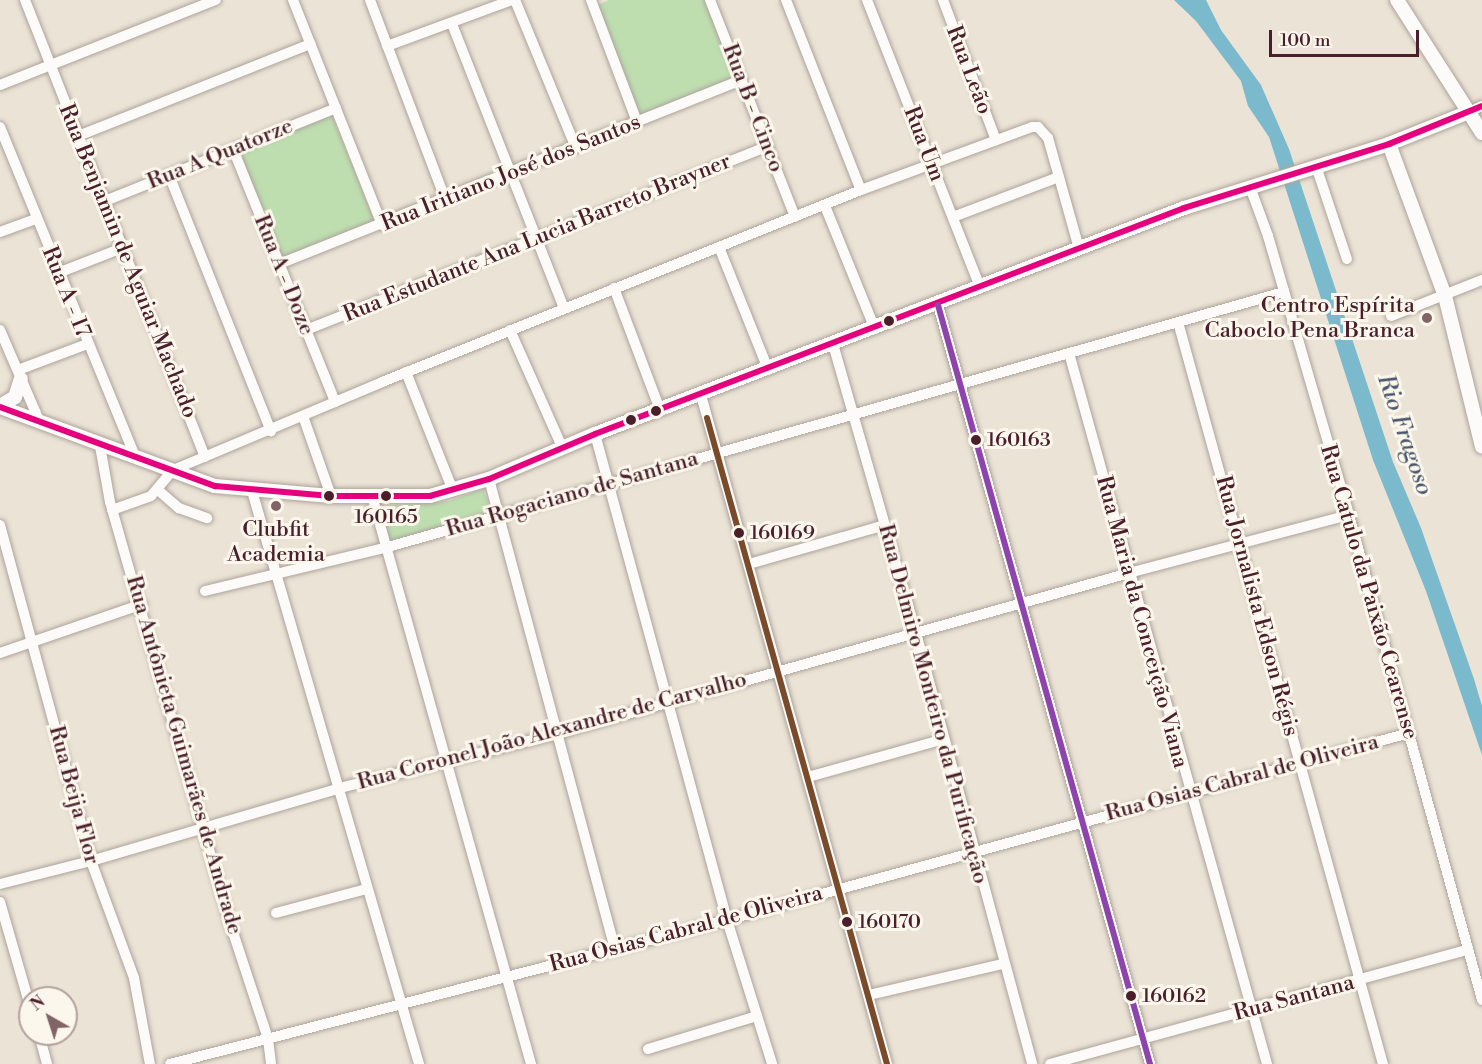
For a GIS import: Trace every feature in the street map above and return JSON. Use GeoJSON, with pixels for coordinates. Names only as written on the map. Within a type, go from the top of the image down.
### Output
{"type":"FeatureCollection","features":[{"type":"Feature","properties":{"kind":"main road"},"geometry":{"type":"LineString","coordinates":[[1397,0],[1476,109],[1482,132]]}},
{"type":"Feature","properties":{"kind":"main road"},"geometry":{"type":"LineString","coordinates":[[0,407],[39,420],[100,446],[135,456],[214,486],[331,496],[430,496],[489,479],[561,447],[938,305],[1079,248],[1250,186],[1389,144],[1476,109]]}},
{"type":"Feature","properties":{"kind":"main road"},"geometry":{"type":"LineString","coordinates":[[1389,144],[1445,296],[1482,447]]}},
{"type":"Feature","properties":{"kind":"main road"},"geometry":{"type":"LineString","coordinates":[[0,407],[15,397],[20,374]]}},
{"type":"Feature","properties":{"kind":"street","name":"Rua Benjamin de Aguiar Machado"},"geometry":{"type":"LineString","coordinates":[[25,0],[205,457]]}},
{"type":"Feature","properties":{"kind":"street"},"geometry":{"type":"LineString","coordinates":[[0,85],[216,0]]}},
{"type":"Feature","properties":{"kind":"street"},"geometry":{"type":"LineString","coordinates":[[293,0],[382,225]]}},
{"type":"Feature","properties":{"kind":"street"},"geometry":{"type":"LineString","coordinates":[[370,0],[445,199]]}},
{"type":"Feature","properties":{"kind":"street"},"geometry":{"type":"LineString","coordinates":[[387,46],[514,0],[576,148]]}},
{"type":"Feature","properties":{"kind":"street","name":"Rua B - Cinco"},"geometry":{"type":"LineString","coordinates":[[710,0],[795,217]]}},
{"type":"Feature","properties":{"kind":"street"},"geometry":{"type":"LineString","coordinates":[[786,0],[861,190]]}},
{"type":"Feature","properties":{"kind":"street","name":"Rua Um"},"geometry":{"type":"LineString","coordinates":[[867,0],[980,287]]}},
{"type":"Feature","properties":{"kind":"street","name":"Rua Leão"},"geometry":{"type":"LineString","coordinates":[[943,0],[996,140]]}},
{"type":"Feature","properties":{"kind":"street"},"geometry":{"type":"LineString","coordinates":[[595,1],[637,122]]}},
{"type":"Feature","properties":{"kind":"street"},"geometry":{"type":"LineString","coordinates":[[452,24],[564,308]]}},
{"type":"Feature","properties":{"kind":"street"},"geometry":{"type":"LineString","coordinates":[[78,136],[310,44]]}},
{"type":"Feature","properties":{"kind":"street","name":"Rua Iritiano José dos Santos"},"geometry":{"type":"LineString","coordinates":[[279,264],[576,148],[742,80]]}},
{"type":"Feature","properties":{"kind":"street","name":"Rua A Quatorze"},"geometry":{"type":"LineString","coordinates":[[105,201],[336,108]]}},
{"type":"Feature","properties":{"kind":"street","name":"Rua A - 17"},"geometry":{"type":"LineString","coordinates":[[0,127],[87,344],[135,456]]}},
{"type":"Feature","properties":{"kind":"street"},"geometry":{"type":"LineString","coordinates":[[112,510],[129,506],[158,490],[173,470],[271,431],[406,372],[861,190],[1032,127],[1038,127],[1048,138],[1079,248]]}},
{"type":"Feature","properties":{"kind":"street","name":"Rua Estudante Ana Lucia Barreto Brayner"},"geometry":{"type":"LineString","coordinates":[[306,330],[768,146]]}},
{"type":"Feature","properties":{"kind":"street","name":"Rua A - Doze"},"geometry":{"type":"LineString","coordinates":[[233,149],[335,402]]}},
{"type":"Feature","properties":{"kind":"street"},"geometry":{"type":"LineString","coordinates":[[1311,167],[1347,259]]}},
{"type":"Feature","properties":{"kind":"street"},"geometry":{"type":"LineString","coordinates":[[169,175],[271,431]]}},
{"type":"Feature","properties":{"kind":"street"},"geometry":{"type":"LineString","coordinates":[[952,217],[1059,177]]}},
{"type":"Feature","properties":{"kind":"street","name":"Rua Catulo da Paixão Cearense"},"geometry":{"type":"LineString","coordinates":[[1250,186],[1284,292],[1349,515],[1482,1000]]}},
{"type":"Feature","properties":{"kind":"street"},"geometry":{"type":"LineString","coordinates":[[825,206],[875,329]]}},
{"type":"Feature","properties":{"kind":"street"},"geometry":{"type":"LineString","coordinates":[[0,232],[36,219]]}},
{"type":"Feature","properties":{"kind":"street"},"geometry":{"type":"LineString","coordinates":[[719,247],[768,369]]}},
{"type":"Feature","properties":{"kind":"street"},"geometry":{"type":"LineString","coordinates":[[58,273],[122,248]]}},
{"type":"Feature","properties":{"kind":"street"},"geometry":{"type":"LineString","coordinates":[[1391,316],[1482,280]]}},
{"type":"Feature","properties":{"kind":"street"},"geometry":{"type":"LineString","coordinates":[[614,288],[660,410]]}},
{"type":"Feature","properties":{"kind":"street","name":"Rua Rogaciano de Santana"},"geometry":{"type":"LineString","coordinates":[[205,591],[388,547],[500,513],[1284,292]]}},
{"type":"Feature","properties":{"kind":"street"},"geometry":{"type":"LineString","coordinates":[[938,305],[1150,1064]]}},
{"type":"Feature","properties":{"kind":"street","name":"Rua Jornalista Edson Régis"},"geometry":{"type":"LineString","coordinates":[[1178,322],[1383,1064]]}},
{"type":"Feature","properties":{"kind":"street"},"geometry":{"type":"LineString","coordinates":[[0,330],[39,420]]}},
{"type":"Feature","properties":{"kind":"street"},"geometry":{"type":"LineString","coordinates":[[510,330],[561,447]]}},
{"type":"Feature","properties":{"kind":"street"},"geometry":{"type":"LineString","coordinates":[[20,374],[87,344]]}},
{"type":"Feature","properties":{"kind":"street","name":"Rua Delmiro Monteiro da Purificação"},"geometry":{"type":"LineString","coordinates":[[833,344],[916,633],[972,853],[1032,1064]]}},
{"type":"Feature","properties":{"kind":"street","name":"Rua Maria da Conceição Viana"},"geometry":{"type":"LineString","coordinates":[[1069,353],[1188,793],[1267,1064]]}},
{"type":"Feature","properties":{"kind":"street"},"geometry":{"type":"LineString","coordinates":[[406,372],[453,491]]}},
{"type":"Feature","properties":{"kind":"street"},"geometry":{"type":"LineString","coordinates":[[702,395],[716,453],[779,671],[887,1064]]}},
{"type":"Feature","properties":{"kind":"street"},"geometry":{"type":"LineString","coordinates":[[303,416],[331,496]]}},
{"type":"Feature","properties":{"kind":"street"},"geometry":{"type":"LineString","coordinates":[[595,434],[727,920],[772,1064]]}},
{"type":"Feature","properties":{"kind":"street","name":"Rua Antônieta Guimarães de Andrade"},"geometry":{"type":"LineString","coordinates":[[100,446],[112,510],[142,604],[204,829],[268,1039],[271,1064]]}},
{"type":"Feature","properties":{"kind":"street"},"geometry":{"type":"LineString","coordinates":[[489,479],[500,513],[556,734],[615,949]]}},
{"type":"Feature","properties":{"kind":"street"},"geometry":{"type":"LineString","coordinates":[[158,490],[179,508],[207,518]]}},
{"type":"Feature","properties":{"kind":"street"},"geometry":{"type":"LineString","coordinates":[[252,490],[340,788],[366,889],[419,1064]]}},
{"type":"Feature","properties":{"kind":"street"},"geometry":{"type":"LineString","coordinates":[[372,496],[531,1064]]}},
{"type":"Feature","properties":{"kind":"street","name":"Rua Coronel João Alexandre de Carvalho"},"geometry":{"type":"LineString","coordinates":[[0,884],[91,861],[340,788],[556,734],[1129,573],[1349,515]]}},
{"type":"Feature","properties":{"kind":"street","name":"Rua Beija Flor"},"geometry":{"type":"LineString","coordinates":[[0,525],[91,861],[134,978],[150,1064]]}},
{"type":"Feature","properties":{"kind":"street"},"geometry":{"type":"LineString","coordinates":[[749,564],[885,525]]}},
{"type":"Feature","properties":{"kind":"street"},"geometry":{"type":"LineString","coordinates":[[0,653],[142,604]]}},
{"type":"Feature","properties":{"kind":"street","name":"Rua Osias Cabral de Oliveira"},"geometry":{"type":"LineString","coordinates":[[170,1064],[400,1002],[508,978],[727,920],[839,886],[972,853],[1299,760],[1409,733]]}},
{"type":"Feature","properties":{"kind":"street"},"geometry":{"type":"LineString","coordinates":[[808,777],[944,739]]}},
{"type":"Feature","properties":{"kind":"street"},"geometry":{"type":"LineString","coordinates":[[276,913],[366,889]]}},
{"type":"Feature","properties":{"kind":"street"},"geometry":{"type":"LineString","coordinates":[[0,902],[24,986]]}},
{"type":"Feature","properties":{"kind":"street","name":"Rua Santana"},"geometry":{"type":"LineString","coordinates":[[1050,1064],[1468,950]]}},
{"type":"Feature","properties":{"kind":"street"},"geometry":{"type":"LineString","coordinates":[[869,995],[1002,964]]}},
{"type":"Feature","properties":{"kind":"street"},"geometry":{"type":"LineString","coordinates":[[648,1049],[757,1016]]}},
{"type":"Feature","properties":{"kind":"street"},"geometry":{"type":"LineString","coordinates":[[42,1046],[47,1064]]}},
{"type":"Feature","properties":{"kind":"green space"},"geometry":{"type":"Polygon","coordinates":[[[609,0],[705,0],[736,77],[639,116],[595,6],[609,0]]]}},
{"type":"Feature","properties":{"kind":"green space"},"geometry":{"type":"Polygon","coordinates":[[[331,113],[375,222],[281,261],[236,151],[331,113]]]}},
{"type":"Feature","properties":{"kind":"green space"},"geometry":{"type":"Polygon","coordinates":[[[483,489],[495,521],[392,549],[381,506],[449,501],[483,489]]]}},
{"type":"Feature","properties":{"kind":"water"},"geometry":{"type":"Polygon","coordinates":[[[1174,0],[1206,0],[1221,30],[1261,85],[1289,149],[1393,462],[1421,528],[1474,679],[1482,706],[1482,755],[1426,591],[1373,460],[1269,137],[1248,106],[1241,81],[1196,21],[1174,0]]]}},
{"type":"Feature","properties":{"kind":"transit line"},"geometry":{"type":"LineString","coordinates":[[0,407],[215,486],[331,496],[430,496],[489,479],[595,434],[1184,208],[1389,144],[1482,106]]}},
{"type":"Feature","properties":{"kind":"transit line"},"geometry":{"type":"LineString","coordinates":[[938,305],[1150,1064]]}},
{"type":"Feature","properties":{"kind":"transit line"},"geometry":{"type":"LineString","coordinates":[[707,418],[887,1064]]}},
{"type":"Feature","properties":{"kind":"place","name":"Centro Espírita Caboclo Pena Branca"},"geometry":{"type":"Point","coordinates":[1427,318]}},
{"type":"Feature","properties":{"kind":"place","name":"160163"},"geometry":{"type":"Point","coordinates":[976,440]}},
{"type":"Feature","properties":{"kind":"place","name":"160165"},"geometry":{"type":"Point","coordinates":[386,496]}},
{"type":"Feature","properties":{"kind":"place","name":"Clubfit Academia"},"geometry":{"type":"Point","coordinates":[276,506]}},
{"type":"Feature","properties":{"kind":"place","name":"160169"},"geometry":{"type":"Point","coordinates":[739,533]}},
{"type":"Feature","properties":{"kind":"place","name":"160170"},"geometry":{"type":"Point","coordinates":[847,922]}},
{"type":"Feature","properties":{"kind":"place","name":"160162"},"geometry":{"type":"Point","coordinates":[1131,996]}},
{"type":"Feature","properties":{"kind":"water label","name":"Rio Fragoso"},"geometry":{"type":"Point","coordinates":[1404,435]}}]}
